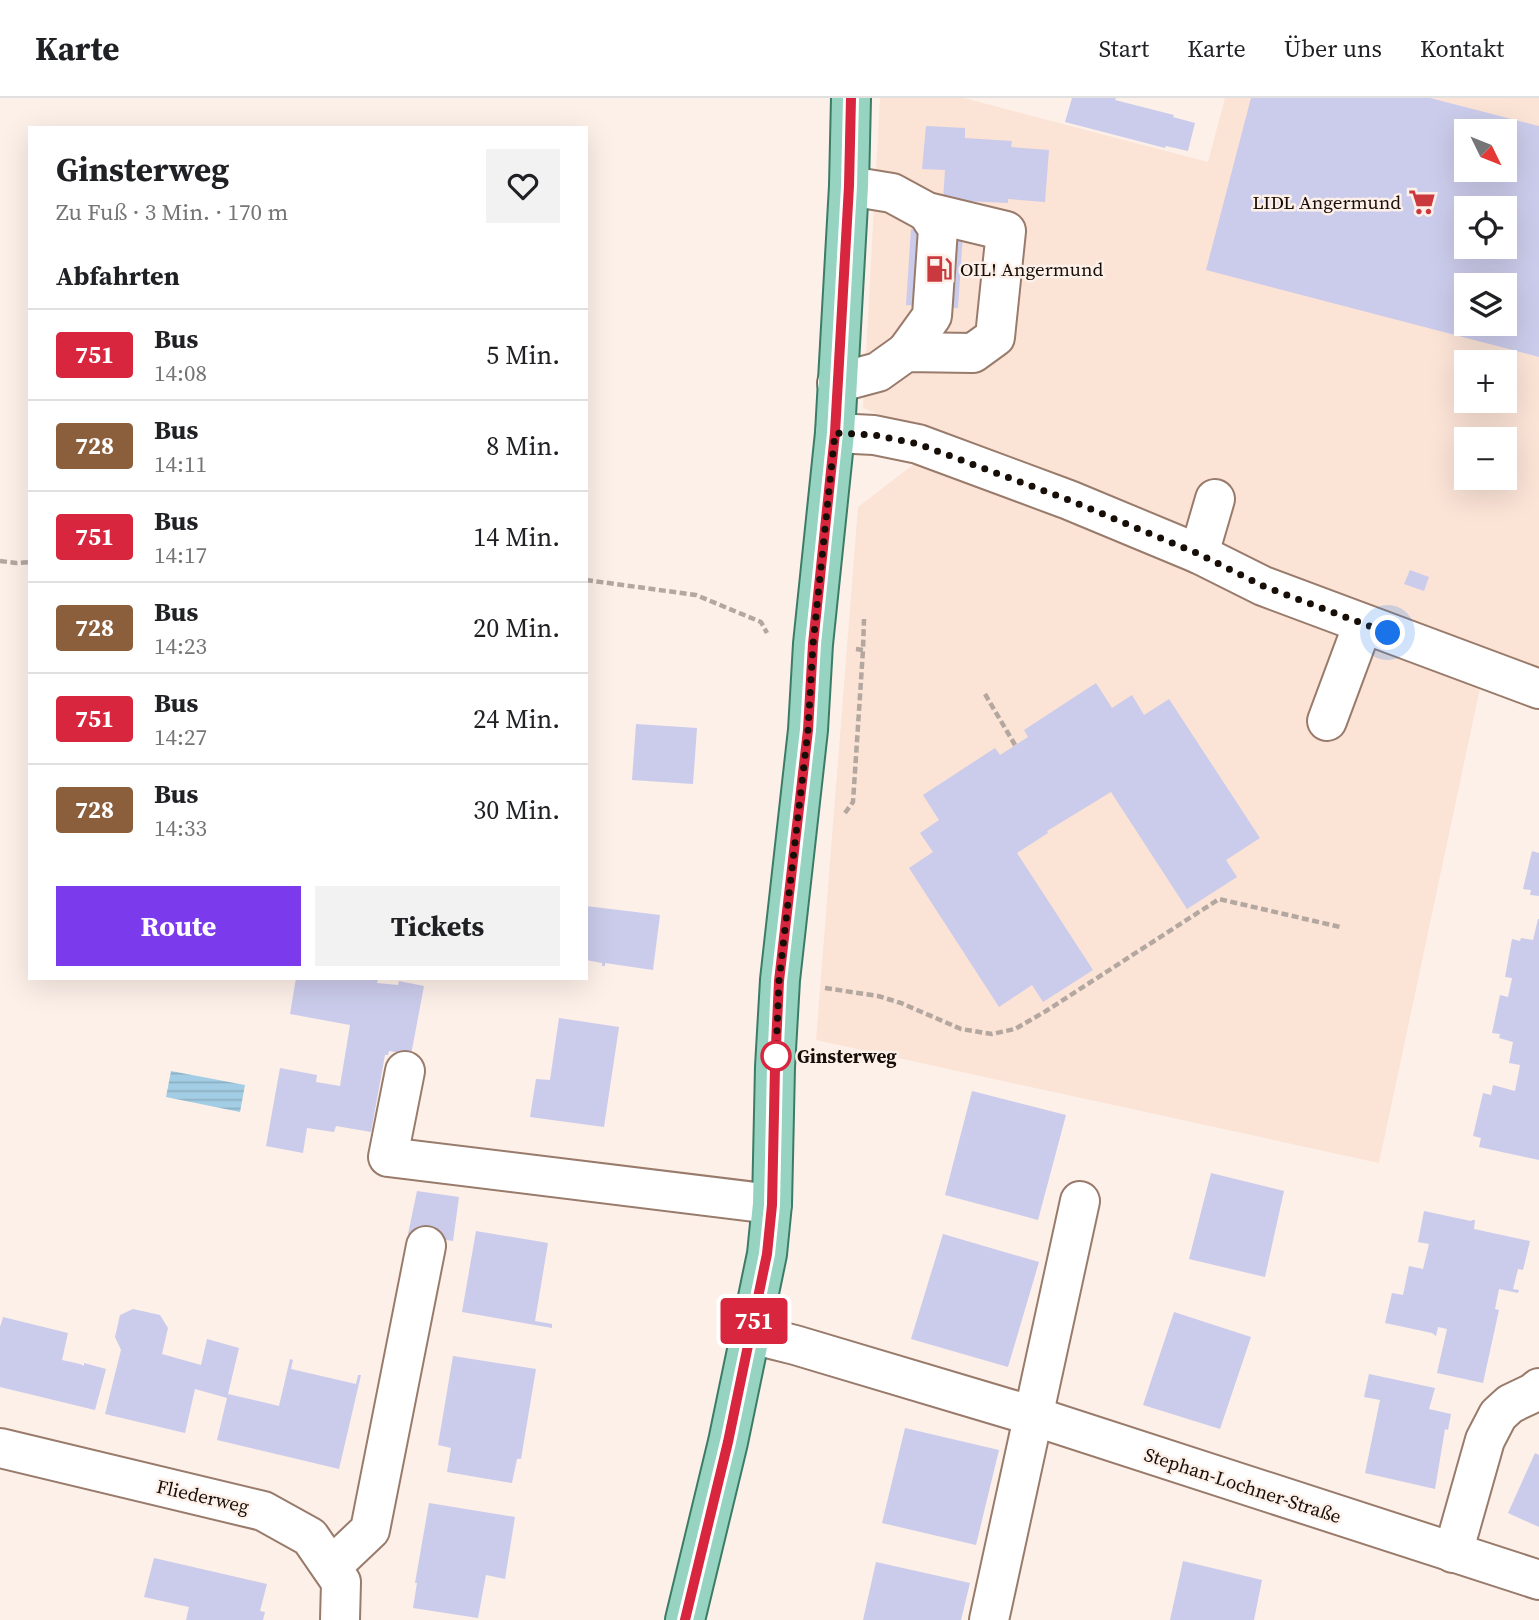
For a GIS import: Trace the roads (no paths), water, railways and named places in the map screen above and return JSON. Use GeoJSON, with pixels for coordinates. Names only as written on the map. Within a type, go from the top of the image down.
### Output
{"type":"FeatureCollection","features":[{"type":"Feature","properties":{"kind":"main road"},"geometry":{"type":"LineString","coordinates":[[685,1620],[728,1442],[767,1254],[772,1205],[779,981],[808,730],[813,644],[835,433],[849,186],[851,98]]}},
{"type":"Feature","properties":{"kind":"street"},"geometry":{"type":"LineString","coordinates":[[849,186],[892,193],[927,212],[1006,231],[995,337],[973,353],[906,352]]}},
{"type":"Feature","properties":{"kind":"street"},"geometry":{"type":"LineString","coordinates":[[838,383],[878,372],[906,352],[932,316],[938,229],[927,212]]}},
{"type":"Feature","properties":{"kind":"street"},"geometry":{"type":"LineString","coordinates":[[835,433],[874,435],[918,444],[1069,500],[1199,554],[1263,586],[1539,690]]}},
{"type":"Feature","properties":{"kind":"street"},"geometry":{"type":"LineString","coordinates":[[1199,554],[1215,499]]}},
{"type":"Feature","properties":{"kind":"street"},"geometry":{"type":"LineString","coordinates":[[1327,721],[1363,624]]}},
{"type":"Feature","properties":{"kind":"street"},"geometry":{"type":"LineString","coordinates":[[405,1072],[388,1157],[772,1205]]}},
{"type":"Feature","properties":{"kind":"street"},"geometry":{"type":"LineString","coordinates":[[989,1620],[1080,1201]]}},
{"type":"Feature","properties":{"kind":"street"},"geometry":{"type":"LineString","coordinates":[[331,1567],[370,1530],[426,1246]]}},
{"type":"Feature","properties":{"kind":"street","name":"Stephan-Lochner-Straße"},"geometry":{"type":"LineString","coordinates":[[751,1334],[1033,1416],[1539,1580]]}},
{"type":"Feature","properties":{"kind":"street"},"geometry":{"type":"LineString","coordinates":[[1453,1553],[1485,1440],[1498,1415],[1510,1404],[1539,1388]]}},
{"type":"Feature","properties":{"kind":"street","name":"Fliederweg"},"geometry":{"type":"LineString","coordinates":[[0,1448],[263,1510],[310,1537],[341,1582],[340,1620]]}},
{"type":"Feature","properties":{"kind":"water"},"geometry":{"type":"Polygon","coordinates":[[[171,1071],[245,1085],[240,1112],[166,1097],[171,1071]]]}},
{"type":"Feature","properties":{"kind":"place","name":"LIDL Angermund"},"geometry":{"type":"Point","coordinates":[1422,202]}},
{"type":"Feature","properties":{"kind":"place","name":"OIL! Angermund"},"geometry":{"type":"Point","coordinates":[939,269]}},
{"type":"Feature","properties":{"kind":"place","name":"Ginsterweg"},"geometry":{"type":"Point","coordinates":[776,1056]}}]}
